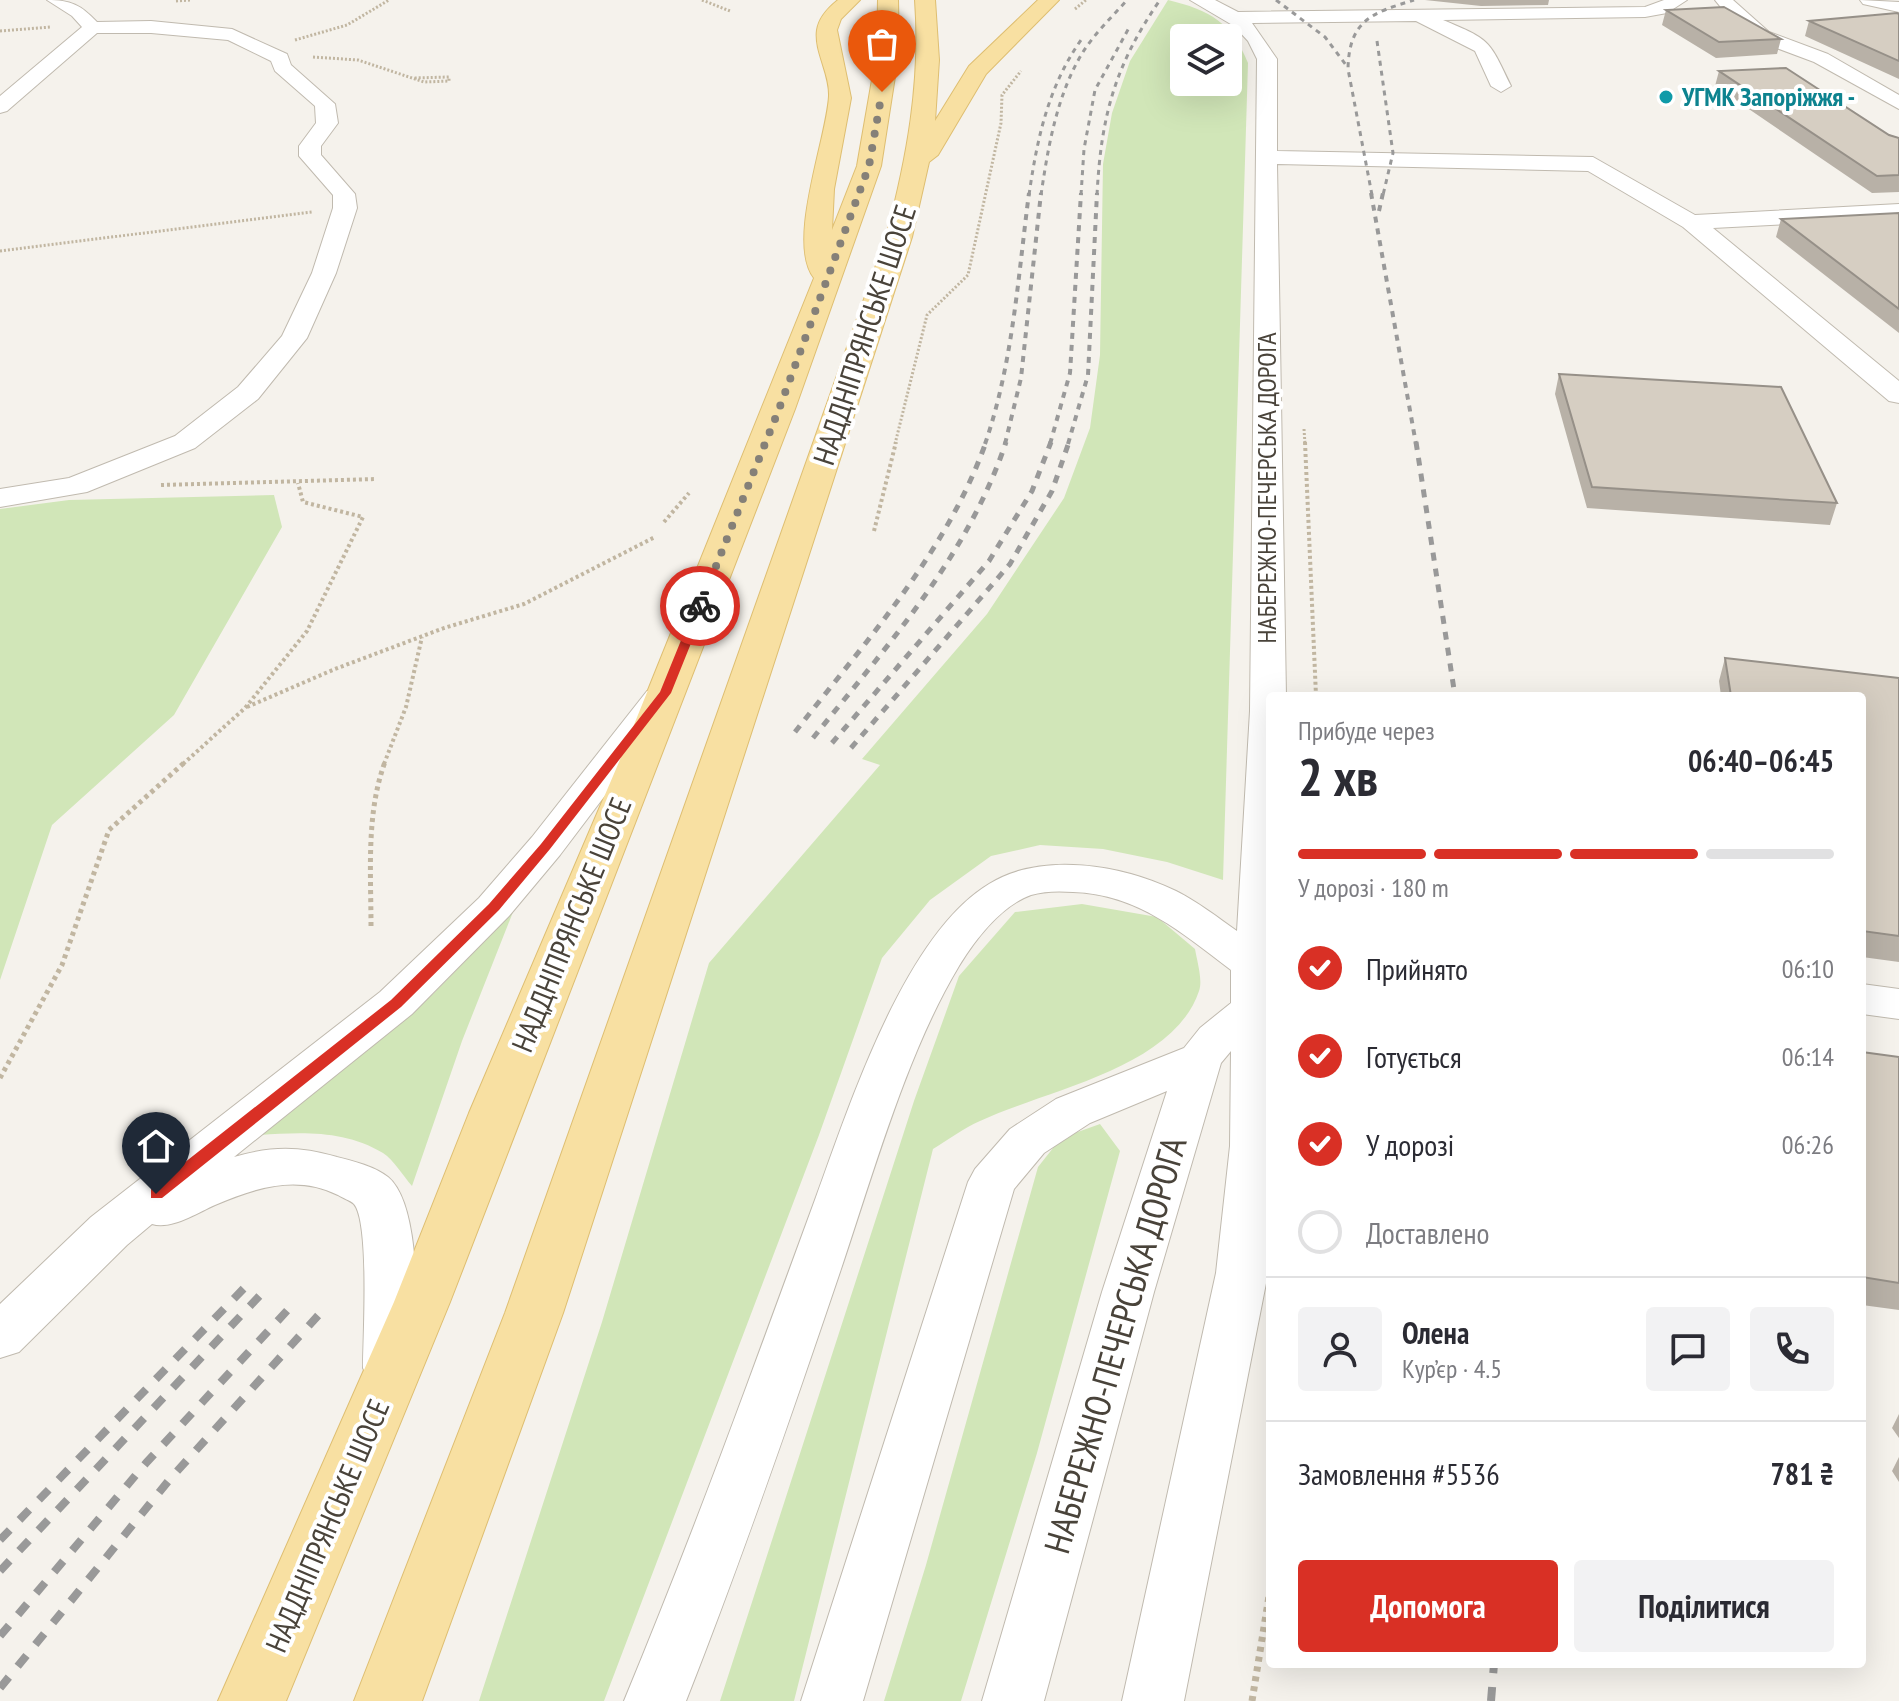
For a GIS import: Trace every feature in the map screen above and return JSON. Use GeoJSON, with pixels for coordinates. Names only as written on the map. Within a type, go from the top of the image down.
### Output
{"type":"FeatureCollection","features":[{"type":"Feature","properties":{"kind":"main road","name":"НАДДНІПРЯНСЬКЕ ШОСЕ"},"geometry":{"type":"LineString","coordinates":[[252,1701],[390,1379],[495,1113],[640,762],[825,286],[869,166],[888,51],[888,0]]}},
{"type":"Feature","properties":{"kind":"main road","name":"НАДДНІПРЯНСЬКЕ ШОСЕ"},"geometry":{"type":"LineString","coordinates":[[388,1701],[545,1283],[872,322],[918,167],[927,92],[925,0]]}},
{"type":"Feature","properties":{"kind":"main road"},"geometry":{"type":"LineString","coordinates":[[918,167],[977,71],[1049,0]]}},
{"type":"Feature","properties":{"kind":"main road"},"geometry":{"type":"LineString","coordinates":[[825,286],[817,232],[827,159],[838,127],[840,87],[827,38],[829,23],[844,5]]}},
{"type":"Feature","properties":{"kind":"street"},"geometry":{"type":"LineString","coordinates":[[56,0],[78,12],[90,26]]}},
{"type":"Feature","properties":{"kind":"street","name":"НАБЕРЕЖНО-ПЕЧЕРСЬКА ДОРОГА"},"geometry":{"type":"LineString","coordinates":[[1199,0],[1236,18],[1255,34],[1267,59],[1268,692]]}},
{"type":"Feature","properties":{"kind":"street"},"geometry":{"type":"LineString","coordinates":[[1236,18],[1645,12],[1661,9],[1678,0]]}},
{"type":"Feature","properties":{"kind":"street"},"geometry":{"type":"LineString","coordinates":[[1724,0],[1738,17],[1762,36],[1821,58],[1899,103]]}},
{"type":"Feature","properties":{"kind":"street"},"geometry":{"type":"LineString","coordinates":[[1869,0],[1899,7]]}},
{"type":"Feature","properties":{"kind":"street"},"geometry":{"type":"LineString","coordinates":[[1418,14],[1471,39],[1483,48],[1501,86]]}},
{"type":"Feature","properties":{"kind":"street"},"geometry":{"type":"LineString","coordinates":[[0,107],[90,26],[151,27],[232,35],[274,55],[282,67],[325,104],[327,123],[310,146],[310,156],[344,194],[345,208],[324,273],[294,338],[248,393],[185,442],[76,486],[0,498]]}},
{"type":"Feature","properties":{"kind":"street"},"geometry":{"type":"LineString","coordinates":[[1268,157],[1593,164],[1691,222],[1899,395]]}},
{"type":"Feature","properties":{"kind":"street"},"geometry":{"type":"LineString","coordinates":[[1691,222],[1899,211]]}},
{"type":"Feature","properties":{"kind":"street"},"geometry":{"type":"LineString","coordinates":[[0,1337],[109,1231],[396,1003],[494,907],[546,846],[665,693]]}},
{"type":"Feature","properties":{"kind":"street","name":"НАБЕРЕЖНО-ПЕЧЕРСЬКА ДОРОГА"},"geometry":{"type":"LineString","coordinates":[[1153,1701],[1242,1273],[1254,1146],[1266,761]]}},
{"type":"Feature","properties":{"kind":"street"},"geometry":{"type":"LineString","coordinates":[[655,1701],[712,1562],[878,1091],[933,975],[969,922],[1013,887],[1049,879],[1092,880],[1147,894],[1258,959]]}},
{"type":"Feature","properties":{"kind":"street","name":"НАБЕРЕЖНО-ПЕЧЕРСЬКА ДОРОГА"},"geometry":{"type":"LineString","coordinates":[[1013,1701],[1128,1292],[1200,1059],[1216,1039],[1258,959]]}},
{"type":"Feature","properties":{"kind":"street"},"geometry":{"type":"LineString","coordinates":[[1866,1000],[1899,1004]]}},
{"type":"Feature","properties":{"kind":"street"},"geometry":{"type":"LineString","coordinates":[[832,1701],[992,1182],[1027,1141],[1073,1111],[1200,1059]]}},
{"type":"Feature","properties":{"kind":"street"},"geometry":{"type":"LineString","coordinates":[[109,1231],[248,1171],[302,1165],[344,1177],[372,1191],[384,1216],[389,1252],[390,1379]]}},
{"type":"Feature","properties":{"kind":"path"},"geometry":{"type":"LineString","coordinates":[[274,55],[347,25],[389,0]]}},
{"type":"Feature","properties":{"kind":"path"},"geometry":{"type":"LineString","coordinates":[[702,0],[730,11]]}},
{"type":"Feature","properties":{"kind":"path"},"geometry":{"type":"LineString","coordinates":[[0,31],[90,26]]}},
{"type":"Feature","properties":{"kind":"path"},"geometry":{"type":"LineString","coordinates":[[274,55],[358,60],[414,78],[437,84],[449,81],[449,77],[442,75],[414,78]]}},
{"type":"Feature","properties":{"kind":"path"},"geometry":{"type":"LineString","coordinates":[[874,531],[927,315],[936,302],[963,285],[968,275],[1001,123],[1002,95],[1026,64]]}},
{"type":"Feature","properties":{"kind":"path"},"geometry":{"type":"LineString","coordinates":[[0,251],[345,208]]}},
{"type":"Feature","properties":{"kind":"path"},"geometry":{"type":"LineString","coordinates":[[149,485],[376,479]]}},
{"type":"Feature","properties":{"kind":"path"},"geometry":{"type":"LineString","coordinates":[[0,1078],[62,965],[109,830],[245,708],[307,631],[363,517],[303,502],[298,483]]}},
{"type":"Feature","properties":{"kind":"path"},"geometry":{"type":"LineString","coordinates":[[664,522],[689,493]]}},
{"type":"Feature","properties":{"kind":"path"},"geometry":{"type":"LineString","coordinates":[[245,708],[335,669],[524,604],[655,537]]}},
{"type":"Feature","properties":{"kind":"path"},"geometry":{"type":"LineString","coordinates":[[371,926],[371,843],[376,786],[406,707],[422,637]]}},
{"type":"Feature","properties":{"kind":"path"},"geometry":{"type":"LineString","coordinates":[[1252,1701],[1266,1615]]}},
{"type":"Feature","properties":{"kind":"green space"},"geometry":{"type":"Polygon","coordinates":[[[1168,0],[1196,8],[1222,24],[1170,24],[1170,96],[1242,96],[1242,49],[1248,63],[1223,880],[1167,862],[1103,849],[1040,845],[991,856],[930,900],[882,958],[819,1135],[604,1701],[479,1701],[602,1322],[709,963],[880,765],[862,759],[987,614],[1064,498],[1090,428],[1100,355],[1103,164],[1112,113],[1130,61],[1168,0]]]}},
{"type":"Feature","properties":{"kind":"green space"},"geometry":{"type":"Polygon","coordinates":[[[274,495],[282,527],[174,715],[52,825],[0,980],[0,509],[69,500],[274,495]]]}},
{"type":"Feature","properties":{"kind":"green space"},"geometry":{"type":"Polygon","coordinates":[[[1082,904],[1157,917],[1195,949],[1200,976],[1199,991],[1185,1018],[1163,1040],[1135,1058],[1104,1074],[980,1121],[933,1149],[794,1701],[720,1701],[914,1101],[959,976],[1015,912],[1082,904]]]}},
{"type":"Feature","properties":{"kind":"green space"},"geometry":{"type":"Polygon","coordinates":[[[513,912],[462,1041],[412,1186],[387,1156],[354,1140],[307,1133],[260,1135],[433,994],[513,912]]]}},
{"type":"Feature","properties":{"kind":"green space"},"geometry":{"type":"Polygon","coordinates":[[[1100,1124],[1120,1151],[1037,1453],[961,1701],[884,1701],[926,1565],[1038,1167],[1061,1138],[1100,1124]]]}},
{"type":"Feature","properties":{"kind":"building"},"geometry":{"type":"Polygon","coordinates":[[[1724,7],[1781,39],[1719,42],[1666,10],[1724,7]]]}},
{"type":"Feature","properties":{"kind":"building"},"geometry":{"type":"Polygon","coordinates":[[[1897,13],[1899,61],[1809,21],[1897,13]]]}},
{"type":"Feature","properties":{"kind":"building"},"geometry":{"type":"Polygon","coordinates":[[[1786,68],[1889,135],[1899,138],[1899,175],[1877,176],[1719,71],[1786,68]]]}},
{"type":"Feature","properties":{"kind":"building"},"geometry":{"type":"Polygon","coordinates":[[[1899,213],[1899,309],[1781,219],[1899,213]]]}},
{"type":"Feature","properties":{"kind":"building"},"geometry":{"type":"Polygon","coordinates":[[[1559,374],[1781,387],[1837,503],[1592,487],[1559,374]]]}},
{"type":"Feature","properties":{"kind":"building"},"geometry":{"type":"Polygon","coordinates":[[[1725,658],[1899,678],[1899,936],[1866,932],[1866,692],[1730,692],[1725,658]]]}},
{"type":"Feature","properties":{"kind":"building"},"geometry":{"type":"Polygon","coordinates":[[[1866,1053],[1899,1057],[1899,1283],[1866,1278],[1866,1053]]]}},
{"type":"Feature","properties":{"kind":"railway"},"geometry":{"type":"LineString","coordinates":[[1041,195],[1051,140],[1066,85],[1088,45],[1127,0]]}},
{"type":"Feature","properties":{"kind":"railway"},"geometry":{"type":"LineString","coordinates":[[1097,195],[1102,140],[1113,92],[1132,47],[1160,0]]}},
{"type":"Feature","properties":{"kind":"railway"},"geometry":{"type":"LineString","coordinates":[[1276,0],[1325,37],[1346,65]]}},
{"type":"Feature","properties":{"kind":"railway"},"geometry":{"type":"LineString","coordinates":[[1372,195],[1348,69],[1349,52],[1358,29],[1366,21],[1386,9],[1414,0]]}},
{"type":"Feature","properties":{"kind":"railway"},"geometry":{"type":"LineString","coordinates":[[1081,195],[1084,149],[1095,90],[1130,26]]}},
{"type":"Feature","properties":{"kind":"railway"},"geometry":{"type":"LineString","coordinates":[[1029,195],[1052,95],[1081,40]]}},
{"type":"Feature","properties":{"kind":"railway"},"geometry":{"type":"LineString","coordinates":[[1377,41],[1393,153],[1383,195]]}},
{"type":"Feature","properties":{"kind":"railway"},"geometry":{"type":"LineString","coordinates":[[985,444],[1008,351],[1029,193]]}},
{"type":"Feature","properties":{"kind":"railway"},"geometry":{"type":"LineString","coordinates":[[1005,444],[1021,378],[1041,193]]}},
{"type":"Feature","properties":{"kind":"railway"},"geometry":{"type":"LineString","coordinates":[[1050,444],[1070,373],[1081,193]]}},
{"type":"Feature","properties":{"kind":"railway"},"geometry":{"type":"LineString","coordinates":[[1068,444],[1088,375],[1097,193]]}},
{"type":"Feature","properties":{"kind":"railway"},"geometry":{"type":"LineString","coordinates":[[1371,193],[1416,444]]}},
{"type":"Feature","properties":{"kind":"railway"},"geometry":{"type":"LineString","coordinates":[[1379,211],[1383,193]]}},
{"type":"Feature","properties":{"kind":"railway"},"geometry":{"type":"LineString","coordinates":[[795,732],[927,558],[970,482],[986,442]]}},
{"type":"Feature","properties":{"kind":"railway"},"geometry":{"type":"LineString","coordinates":[[813,738],[897,634],[948,561],[990,484],[1006,442]]}},
{"type":"Feature","properties":{"kind":"railway"},"geometry":{"type":"LineString","coordinates":[[832,743],[989,561],[1032,491],[1051,442]]}},
{"type":"Feature","properties":{"kind":"railway"},"geometry":{"type":"LineString","coordinates":[[851,748],[1010,564],[1052,491],[1069,442]]}},
{"type":"Feature","properties":{"kind":"railway"},"geometry":{"type":"LineString","coordinates":[[1416,442],[1454,692]]}},
{"type":"Feature","properties":{"kind":"railway"},"geometry":{"type":"LineString","coordinates":[[0,1540],[250,1282]]}},
{"type":"Feature","properties":{"kind":"railway"},"geometry":{"type":"LineString","coordinates":[[0,1571],[265,1290]]}},
{"type":"Feature","properties":{"kind":"railway"},"geometry":{"type":"LineString","coordinates":[[0,1636],[146,1463],[296,1301]]}},
{"type":"Feature","properties":{"kind":"railway"},"geometry":{"type":"LineString","coordinates":[[0,1688],[170,1479],[324,1309]]}},
{"type":"Feature","properties":{"kind":"railway"},"geometry":{"type":"LineString","coordinates":[[1491,1701],[1494,1668]]}},
{"type":"Feature","properties":{"kind":"way so far"},"geometry":{"type":"LineString","coordinates":[[700,606],[779,409],[869,166],[882,92]]}},
{"type":"Feature","properties":{"kind":"place","name":"УГМК Запоріжжя -"},"geometry":{"type":"Point","coordinates":[1666,97]}},
{"type":"Feature","properties":{"kind":"route"},"geometry":{"type":"LineString","coordinates":[[156,1194],[396,1003],[494,907],[546,846],[665,693],[700,606]]}}]}
